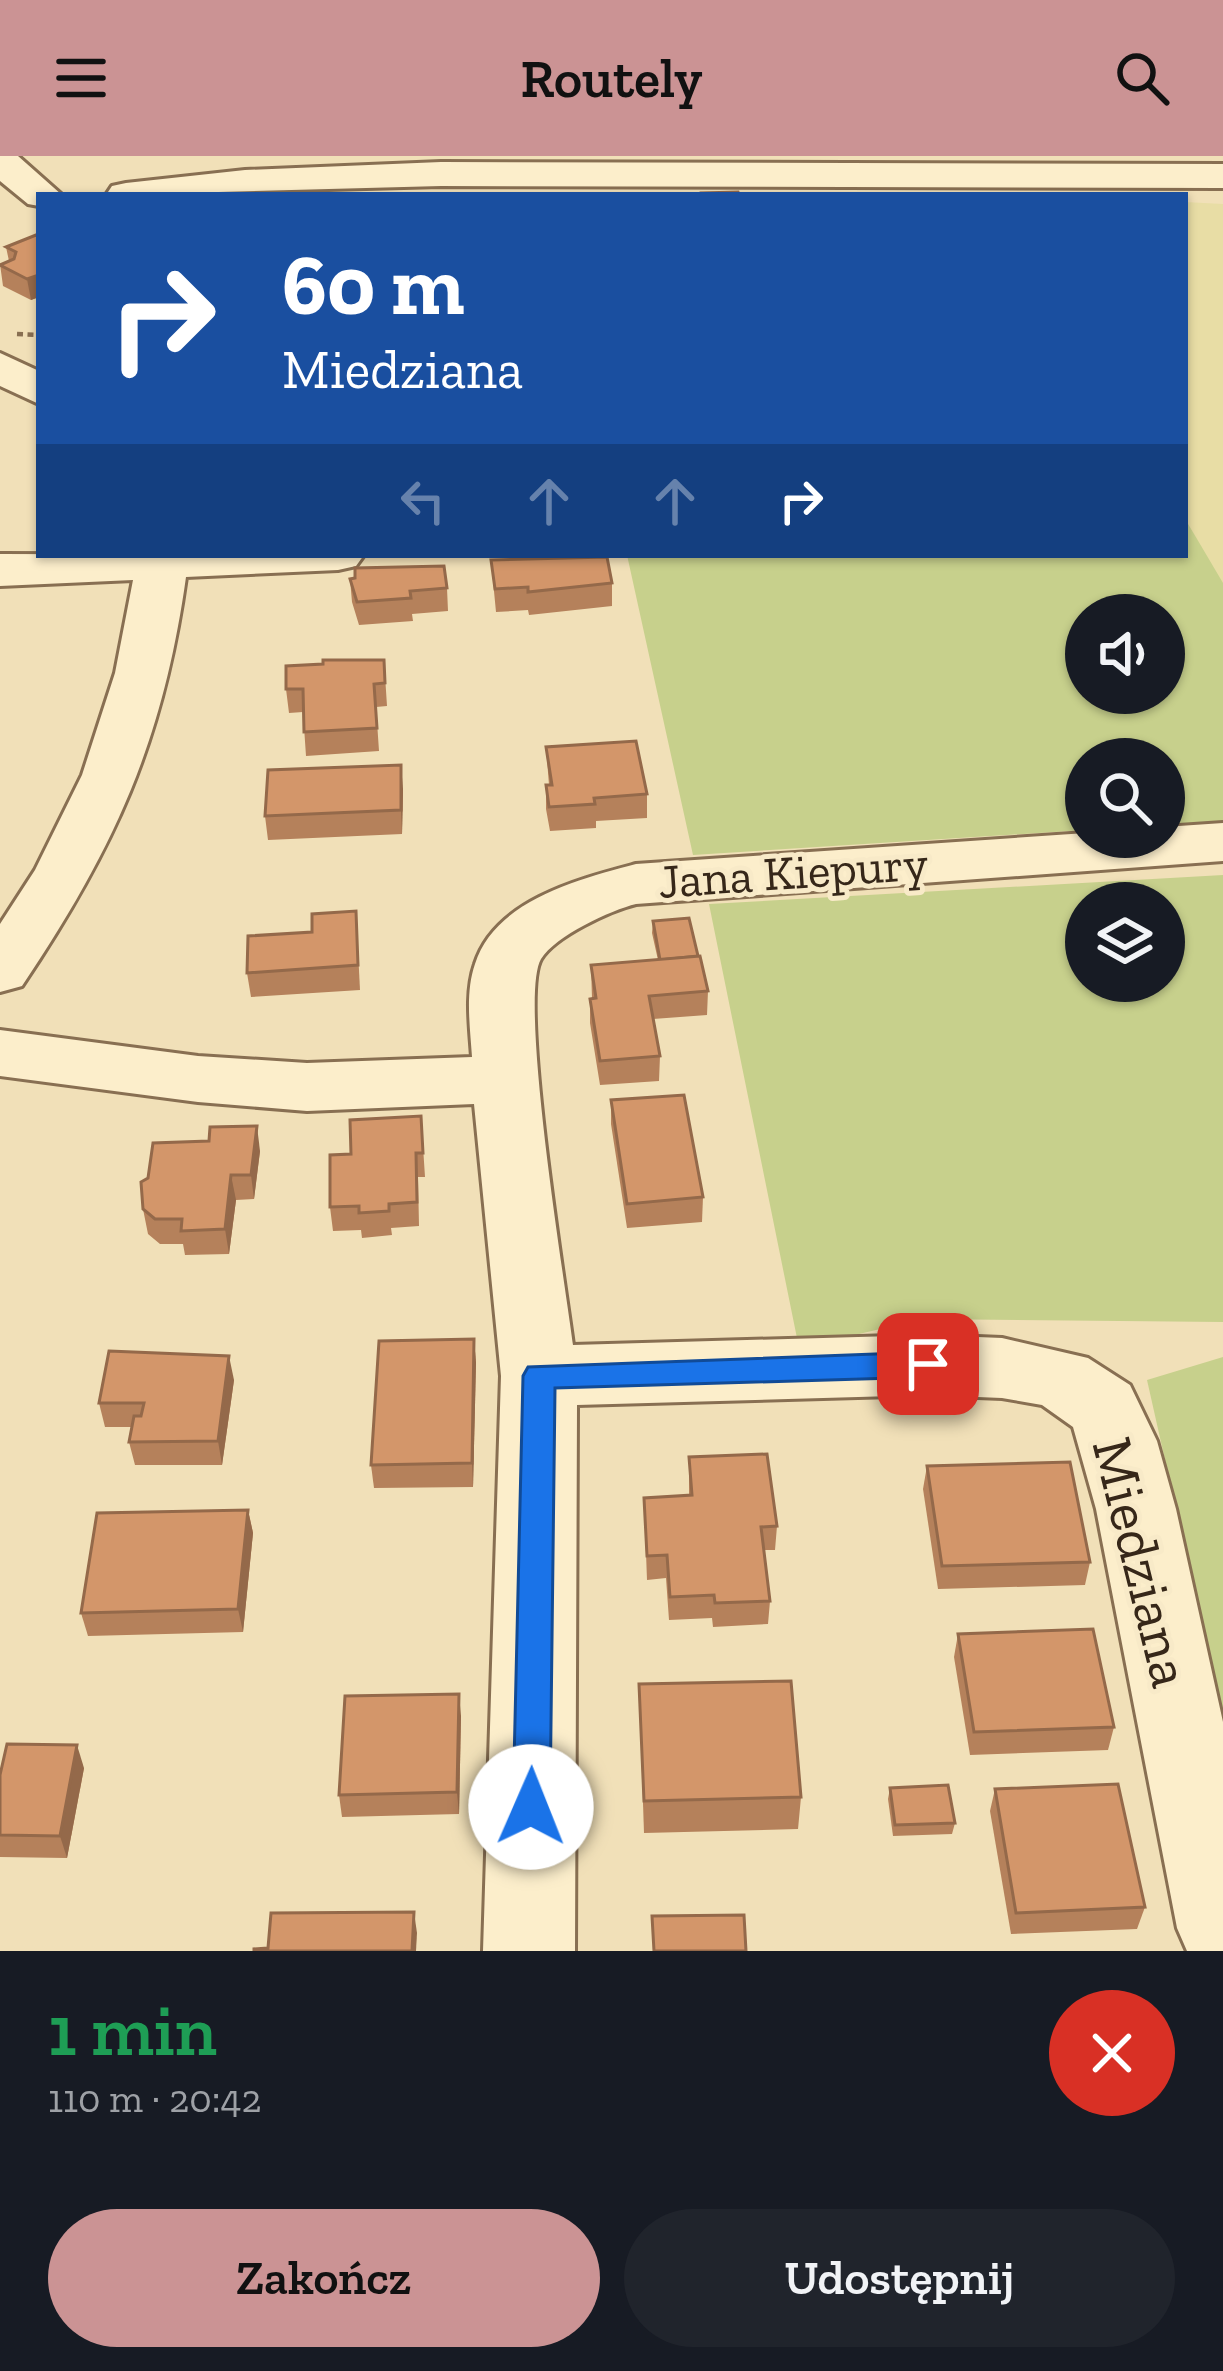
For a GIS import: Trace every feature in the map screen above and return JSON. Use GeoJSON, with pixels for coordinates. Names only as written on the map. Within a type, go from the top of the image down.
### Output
{"type":"FeatureCollection","features":[{"type":"Feature","properties":{"kind":"street"},"geometry":{"type":"LineString","coordinates":[[0,161],[31,211]]}},
{"type":"Feature","properties":{"kind":"street"},"geometry":{"type":"LineString","coordinates":[[153,192],[245,182],[422,175],[831,184],[1010,166],[1223,176]]}},
{"type":"Feature","properties":{"kind":"street"},"geometry":{"type":"LineString","coordinates":[[36,345],[0,363],[36,388]]}},
{"type":"Feature","properties":{"kind":"street"},"geometry":{"type":"LineString","coordinates":[[0,570],[162,558],[143,677],[111,784],[63,880],[0,971]]}},
{"type":"Feature","properties":{"kind":"street","name":"Jana Kiepury"},"geometry":{"type":"LineString","coordinates":[[529,1951],[539,1376],[506,1079],[501,993],[507,960],[526,934],[590,896],[636,884],[1223,842]]}},
{"type":"Feature","properties":{"kind":"street"},"geometry":{"type":"LineString","coordinates":[[0,1053],[198,1079],[307,1087],[506,1079]]}},
{"type":"Feature","properties":{"kind":"street","name":"Miedziana"},"geometry":{"type":"LineString","coordinates":[[539,1376],[928,1364],[1002,1368],[1061,1379],[1103,1407],[1118,1441],[1136,1509],[1223,1928]]}},
{"type":"Feature","properties":{"kind":"shaded area"},"geometry":{"type":"Polygon","coordinates":[[[1188,202],[1223,204],[1223,587],[1188,523],[1188,202]]]}},
{"type":"Feature","properties":{"kind":"green space"},"geometry":{"type":"Polygon","coordinates":[[[1188,524],[1223,583],[1223,821],[1185,824],[1185,738],[1065,738],[1065,831],[693,855],[628,558],[1188,558],[1188,524]]]}},
{"type":"Feature","properties":{"kind":"green space"},"geometry":{"type":"Polygon","coordinates":[[[1223,875],[1223,1322],[923,1319],[799,1348],[709,904],[1065,884],[1065,1002],[1185,1002],[1185,882],[1099,882],[1223,875]]]}},
{"type":"Feature","properties":{"kind":"green space"},"geometry":{"type":"Polygon","coordinates":[[[1223,1357],[1223,1718],[1147,1380],[1223,1357]]]}},
{"type":"Feature","properties":{"kind":"building"},"geometry":{"type":"Polygon","coordinates":[[[36,235],[36,276],[27,279],[0,265],[14,259],[16,252],[6,247],[36,235]]]}},
{"type":"Feature","properties":{"kind":"building"},"geometry":{"type":"Polygon","coordinates":[[[607,558],[612,583],[528,592],[528,587],[495,589],[491,560],[607,558]]]}},
{"type":"Feature","properties":{"kind":"building"},"geometry":{"type":"Polygon","coordinates":[[[444,566],[447,588],[410,591],[411,598],[357,602],[350,579],[355,578],[355,568],[444,566]]]}},
{"type":"Feature","properties":{"kind":"building"},"geometry":{"type":"Polygon","coordinates":[[[323,660],[384,660],[385,683],[374,684],[377,728],[304,732],[303,689],[286,689],[286,666],[323,664],[323,660]]]}},
{"type":"Feature","properties":{"kind":"building"},"geometry":{"type":"Polygon","coordinates":[[[636,741],[647,794],[549,807],[546,785],[552,785],[546,747],[636,741]]]}},
{"type":"Feature","properties":{"kind":"building"},"geometry":{"type":"Polygon","coordinates":[[[401,765],[401,810],[265,816],[268,770],[401,765]]]}},
{"type":"Feature","properties":{"kind":"building"},"geometry":{"type":"Polygon","coordinates":[[[356,911],[358,965],[247,973],[248,936],[312,932],[312,914],[356,911]]]}},
{"type":"Feature","properties":{"kind":"building"},"geometry":{"type":"Polygon","coordinates":[[[689,918],[698,956],[660,960],[653,921],[689,918]]]}},
{"type":"Feature","properties":{"kind":"building"},"geometry":{"type":"Polygon","coordinates":[[[700,956],[708,991],[649,996],[660,1056],[600,1061],[590,999],[596,998],[591,965],[700,956]]]}},
{"type":"Feature","properties":{"kind":"building"},"geometry":{"type":"Polygon","coordinates":[[[684,1095],[703,1197],[627,1204],[611,1100],[684,1095]]]}},
{"type":"Feature","properties":{"kind":"building"},"geometry":{"type":"Polygon","coordinates":[[[421,1116],[423,1153],[416,1153],[417,1202],[389,1204],[389,1211],[359,1213],[359,1206],[330,1207],[330,1155],[351,1154],[350,1120],[421,1116]]]}},
{"type":"Feature","properties":{"kind":"building"},"geometry":{"type":"Polygon","coordinates":[[[257,1126],[251,1175],[231,1175],[225,1229],[181,1231],[182,1219],[155,1219],[143,1209],[141,1182],[148,1178],[153,1143],[209,1141],[210,1127],[257,1126]]]}},
{"type":"Feature","properties":{"kind":"building"},"geometry":{"type":"Polygon","coordinates":[[[474,1339],[472,1463],[371,1465],[379,1341],[474,1339]]]}},
{"type":"Feature","properties":{"kind":"building"},"geometry":{"type":"Polygon","coordinates":[[[109,1351],[229,1356],[218,1441],[129,1442],[134,1416],[141,1416],[144,1403],[99,1403],[109,1351]]]}},
{"type":"Feature","properties":{"kind":"building"},"geometry":{"type":"Polygon","coordinates":[[[767,1454],[777,1526],[761,1527],[770,1601],[715,1603],[714,1595],[670,1597],[667,1555],[647,1556],[644,1498],[692,1495],[689,1457],[767,1454]]]}},
{"type":"Feature","properties":{"kind":"building"},"geometry":{"type":"Polygon","coordinates":[[[1070,1462],[1090,1562],[942,1566],[927,1466],[1070,1462]]]}},
{"type":"Feature","properties":{"kind":"building"},"geometry":{"type":"Polygon","coordinates":[[[248,1510],[238,1609],[81,1613],[97,1513],[248,1510]]]}},
{"type":"Feature","properties":{"kind":"building"},"geometry":{"type":"Polygon","coordinates":[[[1093,1629],[1114,1727],[974,1732],[958,1634],[1093,1629]]]}},
{"type":"Feature","properties":{"kind":"building"},"geometry":{"type":"Polygon","coordinates":[[[791,1681],[801,1797],[644,1801],[639,1684],[791,1681]]]}},
{"type":"Feature","properties":{"kind":"building"},"geometry":{"type":"Polygon","coordinates":[[[459,1694],[457,1792],[339,1795],[345,1696],[459,1694]]]}},
{"type":"Feature","properties":{"kind":"building"},"geometry":{"type":"Polygon","coordinates":[[[7,1744],[77,1745],[60,1836],[0,1835],[0,1775],[7,1744]]]}},
{"type":"Feature","properties":{"kind":"building"},"geometry":{"type":"Polygon","coordinates":[[[1118,1784],[1145,1907],[1016,1913],[995,1789],[1118,1784]]]}},
{"type":"Feature","properties":{"kind":"building"},"geometry":{"type":"Polygon","coordinates":[[[948,1785],[955,1823],[895,1825],[890,1788],[948,1785]]]}},
{"type":"Feature","properties":{"kind":"building"},"geometry":{"type":"Polygon","coordinates":[[[414,1912],[412,1951],[254,1951],[268,1948],[271,1913],[414,1912]]]}},
{"type":"Feature","properties":{"kind":"building"},"geometry":{"type":"Polygon","coordinates":[[[744,1915],[746,1951],[654,1951],[652,1916],[744,1915]]]}},
{"type":"Feature","properties":{"kind":"route"},"geometry":{"type":"LineString","coordinates":[[531,1807],[539,1376],[928,1364]]}}]}
